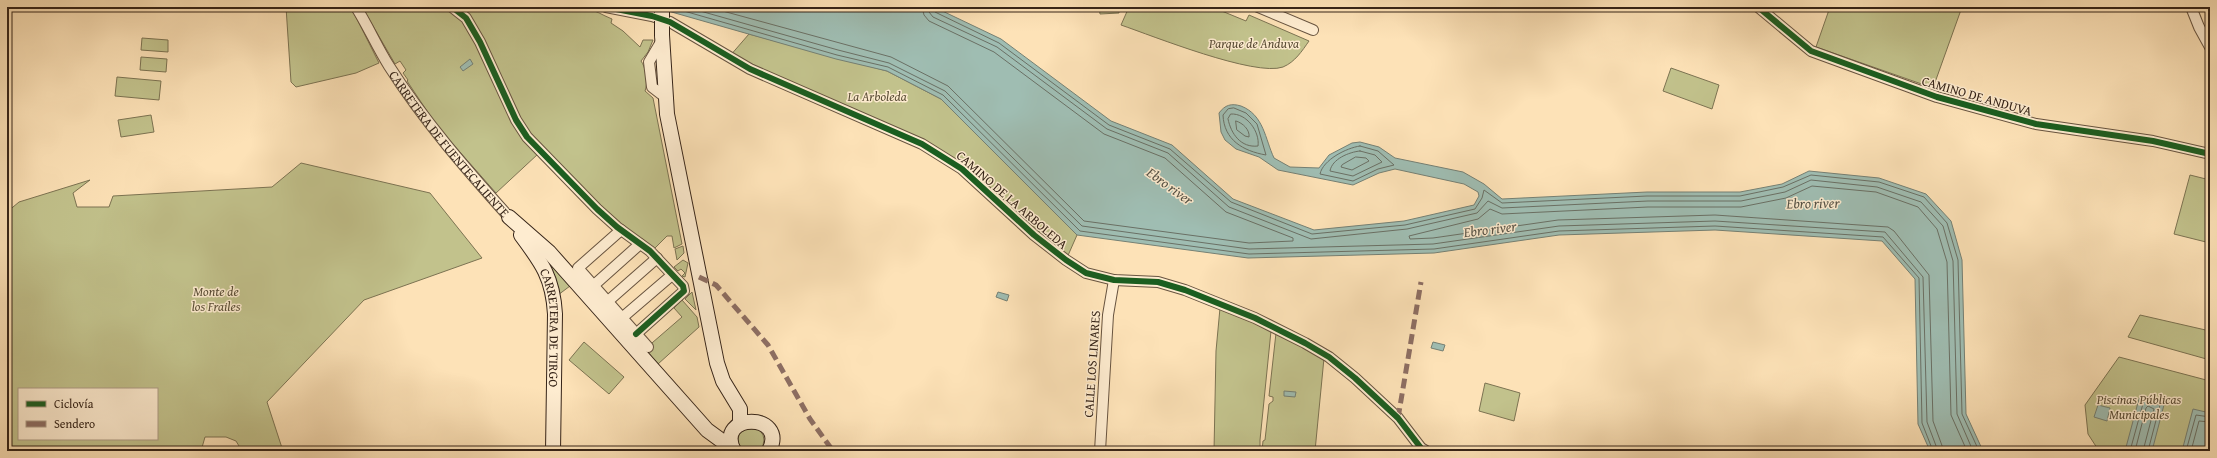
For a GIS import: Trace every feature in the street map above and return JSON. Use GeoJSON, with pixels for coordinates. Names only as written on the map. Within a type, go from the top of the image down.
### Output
{"type":"FeatureCollection","features":[{"type":"Feature","properties":{"kind":"main road"},"geometry":{"type":"LineString","coordinates":[[662,7],[662,37],[656,74],[665,98],[696,279],[719,368],[740,409],[736,428],[732,437],[734,450]]}},
{"type":"Feature","properties":{"kind":"main road","name":"CARRETERA DE FUENTECALIENTE"},"geometry":{"type":"LineString","coordinates":[[509,217],[545,248],[616,321],[707,430],[734,450]]}},
{"type":"Feature","properties":{"kind":"main road","name":"CARRETERA DE TIRGO"},"geometry":{"type":"LineString","coordinates":[[509,217],[545,268],[553,292],[555,314],[553,451]]}},
{"type":"Feature","properties":{"kind":"main road"},"geometry":{"type":"LineString","coordinates":[[728,388],[746,404],[770,433],[772,443],[769,451]]}},
{"type":"Feature","properties":{"kind":"main road"},"geometry":{"type":"LineString","coordinates":[[707,430],[720,435],[750,420],[761,423]]}},
{"type":"Feature","properties":{"kind":"street","name":"CARRETERA DE FUENTECALIENTE"},"geometry":{"type":"LineString","coordinates":[[356,7],[388,65],[423,116],[472,176],[509,217]]}},
{"type":"Feature","properties":{"kind":"street"},"geometry":{"type":"LineString","coordinates":[[452,7],[466,18],[480,42],[516,120],[527,137],[597,209],[620,230],[657,258],[682,284],[684,291],[636,334]]}},
{"type":"Feature","properties":{"kind":"street","name":"CAMINO DE LA ARBOLEDA"},"geometry":{"type":"LineString","coordinates":[[606,7],[652,16],[670,22],[750,69],[922,144],[962,169],[1034,235],[1066,260],[1086,273],[1114,280],[1158,282],[1185,290],[1255,318],[1305,342],[1329,357],[1355,378],[1398,418],[1420,450]]}},
{"type":"Feature","properties":{"kind":"street"},"geometry":{"type":"LineString","coordinates":[[1258,7],[1313,30]]}},
{"type":"Feature","properties":{"kind":"street","name":"CAMINO DE ANDUVA"},"geometry":{"type":"LineString","coordinates":[[1758,7],[1811,52],[1937,97],[2036,124],[2135,138],[2210,154]]}},
{"type":"Feature","properties":{"kind":"street"},"geometry":{"type":"LineString","coordinates":[[2191,7],[2199,27],[2210,47]]}},
{"type":"Feature","properties":{"kind":"street","name":"CARRETERA DE FUENTECALIENTE"},"geometry":{"type":"LineString","coordinates":[[620,230],[578,268],[607,302],[616,321],[636,334],[648,347]]}},
{"type":"Feature","properties":{"kind":"street"},"geometry":{"type":"LineString","coordinates":[[593,286],[640,244]]}},
{"type":"Feature","properties":{"kind":"street"},"geometry":{"type":"LineString","coordinates":[[607,302],[657,258]]}},
{"type":"Feature","properties":{"kind":"street"},"geometry":{"type":"LineString","coordinates":[[616,321],[672,274]]}},
{"type":"Feature","properties":{"kind":"street"},"geometry":{"type":"LineString","coordinates":[[682,284],[696,279]]}},
{"type":"Feature","properties":{"kind":"street","name":"CALLE LOS LINARES"},"geometry":{"type":"LineString","coordinates":[[1100,451],[1108,315],[1114,280]]}},
{"type":"Feature","properties":{"kind":"green space"},"geometry":{"type":"Polygon","coordinates":[[[286,7],[351,7],[379,63],[356,73],[296,87],[291,82],[286,7]]]}},
{"type":"Feature","properties":{"kind":"green space"},"geometry":{"type":"Polygon","coordinates":[[[362,7],[447,7],[462,19],[538,154],[496,193],[437,126],[407,81],[408,80],[403,73],[406,70],[400,61],[395,64],[362,7]]]}},
{"type":"Feature","properties":{"kind":"green space"},"geometry":{"type":"Polygon","coordinates":[[[457,7],[584,7],[612,19],[611,23],[623,31],[640,47],[643,40],[653,40],[648,52],[641,61],[646,76],[645,91],[653,98],[682,244],[674,248],[672,236],[667,236],[654,249],[624,229],[531,137],[457,7]]]}},
{"type":"Feature","properties":{"kind":"green space"},"geometry":{"type":"Polygon","coordinates":[[[1099,7],[1119,7],[1119,13],[1100,14],[1099,7]]]}},
{"type":"Feature","properties":{"kind":"green space","name":"Parque de Anduva"},"geometry":{"type":"Polygon","coordinates":[[[1129,7],[1212,7],[1246,21],[1249,15],[1309,41],[1295,59],[1283,67],[1269,69],[1250,66],[1204,54],[1121,25],[1129,7]]]}},
{"type":"Feature","properties":{"kind":"green space"},"geometry":{"type":"Polygon","coordinates":[[[1830,7],[1962,7],[1933,88],[1816,47],[1830,7]]]}},
{"type":"Feature","properties":{"kind":"green space","name":"La Arboleda"},"geometry":{"type":"Polygon","coordinates":[[[749,34],[887,71],[941,99],[1077,235],[1066,260],[948,159],[729,57],[749,34]]]}},
{"type":"Feature","properties":{"kind":"green space"},"geometry":{"type":"Polygon","coordinates":[[[142,38],[168,40],[168,52],[141,50],[142,38]]]}},
{"type":"Feature","properties":{"kind":"green space"},"geometry":{"type":"Polygon","coordinates":[[[141,57],[167,59],[166,72],[140,70],[141,57]]]}},
{"type":"Feature","properties":{"kind":"green space"},"geometry":{"type":"Polygon","coordinates":[[[1671,68],[1719,85],[1712,109],[1663,91],[1671,68]]]}},
{"type":"Feature","properties":{"kind":"green space"},"geometry":{"type":"Polygon","coordinates":[[[117,77],[161,81],[159,100],[115,96],[117,77]]]}},
{"type":"Feature","properties":{"kind":"green space"},"geometry":{"type":"Polygon","coordinates":[[[151,115],[154,132],[121,137],[118,120],[151,115]]]}},
{"type":"Feature","properties":{"kind":"green space","name":"Monte de los Frailes"},"geometry":{"type":"Polygon","coordinates":[[[301,163],[430,193],[482,258],[364,300],[267,402],[283,451],[242,451],[236,441],[226,437],[205,437],[201,451],[7,451],[7,212],[19,202],[90,180],[73,193],[77,207],[109,207],[113,196],[272,187],[301,163]]]}},
{"type":"Feature","properties":{"kind":"green space"},"geometry":{"type":"Polygon","coordinates":[[[2190,175],[2210,180],[2210,243],[2174,234],[2190,175]]]}},
{"type":"Feature","properties":{"kind":"green space"},"geometry":{"type":"Polygon","coordinates":[[[537,246],[569,283],[570,286],[558,295],[554,275],[537,246]]]}},
{"type":"Feature","properties":{"kind":"green space"},"geometry":{"type":"Polygon","coordinates":[[[683,246],[684,253],[677,260],[675,249],[683,246]]]}},
{"type":"Feature","properties":{"kind":"green space"},"geometry":{"type":"Polygon","coordinates":[[[683,260],[688,263],[685,277],[682,276],[685,273],[681,269],[678,271],[674,267],[683,260]]]}},
{"type":"Feature","properties":{"kind":"green space"},"geometry":{"type":"Polygon","coordinates":[[[692,292],[696,310],[685,299],[692,292]]]}},
{"type":"Feature","properties":{"kind":"green space"},"geometry":{"type":"Polygon","coordinates":[[[682,300],[697,317],[699,327],[658,364],[645,349],[682,317],[674,308],[682,300]]]}},
{"type":"Feature","properties":{"kind":"green space"},"geometry":{"type":"Polygon","coordinates":[[[1220,308],[1247,317],[1271,331],[1260,451],[1214,451],[1216,351],[1220,308]]]}},
{"type":"Feature","properties":{"kind":"green space"},"geometry":{"type":"Polygon","coordinates":[[[2140,315],[2210,331],[2210,360],[2128,337],[2140,315]]]}},
{"type":"Feature","properties":{"kind":"green space"},"geometry":{"type":"Polygon","coordinates":[[[1276,333],[1324,358],[1315,451],[1262,451],[1263,441],[1265,440],[1269,404],[1273,401],[1273,397],[1269,396],[1276,333]]]}},
{"type":"Feature","properties":{"kind":"green space"},"geometry":{"type":"Polygon","coordinates":[[[584,342],[624,377],[609,394],[569,360],[584,342]]]}},
{"type":"Feature","properties":{"kind":"green space","name":"Piscinas Públicas Municipales"},"geometry":{"type":"Polygon","coordinates":[[[2119,357],[2210,381],[2210,451],[2099,451],[2088,434],[2085,405],[2119,357]]]}},
{"type":"Feature","properties":{"kind":"green space"},"geometry":{"type":"Polygon","coordinates":[[[1485,383],[1520,393],[1514,421],[1479,411],[1485,383]]]}},
{"type":"Feature","properties":{"kind":"green space"},"geometry":{"type":"Polygon","coordinates":[[[751,427],[760,431],[764,440],[760,449],[751,453],[742,449],[738,440],[742,431],[751,427]]]}},
{"type":"Feature","properties":{"kind":"water","name":"Ebro river"},"geometry":{"type":"Polygon","coordinates":[[[654,7],[934,7],[1001,39],[1111,121],[1172,145],[1233,199],[1314,230],[1404,221],[1474,205],[1479,196],[1478,192],[1464,184],[1395,169],[1379,173],[1353,185],[1278,170],[1259,157],[1236,149],[1225,140],[1221,132],[1219,113],[1228,105],[1241,106],[1255,115],[1263,128],[1274,158],[1290,167],[1319,168],[1329,155],[1352,143],[1360,142],[1379,147],[1395,158],[1463,172],[1484,184],[1502,199],[1647,192],[1740,192],[1782,184],[1809,171],[1879,178],[1926,194],[1951,221],[1962,260],[1966,414],[1983,451],[1930,451],[1918,424],[1915,279],[1882,241],[1715,230],[1559,235],[1434,253],[1248,258],[1077,235],[941,99],[887,71],[836,59],[654,7]]]}},
{"type":"Feature","properties":{"kind":"water"},"geometry":{"type":"Polygon","coordinates":[[[470,59],[473,64],[463,71],[460,67],[470,59]]]}},
{"type":"Feature","properties":{"kind":"water"},"geometry":{"type":"Polygon","coordinates":[[[998,292],[1009,295],[1007,301],[996,297],[998,292]]]}},
{"type":"Feature","properties":{"kind":"water"},"geometry":{"type":"Polygon","coordinates":[[[1433,342],[1445,345],[1443,351],[1431,348],[1433,342]]]}},
{"type":"Feature","properties":{"kind":"water"},"geometry":{"type":"Polygon","coordinates":[[[1284,391],[1296,392],[1295,397],[1284,396],[1284,391]]]}},
{"type":"Feature","properties":{"kind":"water"},"geometry":{"type":"Polygon","coordinates":[[[2140,395],[2165,401],[2152,451],[2125,451],[2140,395]]]}},
{"type":"Feature","properties":{"kind":"water"},"geometry":{"type":"Polygon","coordinates":[[[2098,405],[2110,408],[2107,421],[2094,417],[2098,405]]]}},
{"type":"Feature","properties":{"kind":"water"},"geometry":{"type":"Polygon","coordinates":[[[2193,409],[2210,413],[2208,451],[2182,451],[2193,409]]]}},
{"type":"Feature","properties":{"kind":"marked path"},"geometry":{"type":"LineString","coordinates":[[699,277],[716,285],[768,345],[810,419],[833,451]]}},
{"type":"Feature","properties":{"kind":"marked path"},"geometry":{"type":"LineString","coordinates":[[1398,418],[1421,282]]}},
{"type":"Feature","properties":{"kind":"cycle path"},"geometry":{"type":"LineString","coordinates":[[452,7],[466,18],[480,42],[516,120],[527,137],[597,209],[617,227],[650,251],[683,286],[684,291],[636,334]]}},
{"type":"Feature","properties":{"kind":"cycle path"},"geometry":{"type":"LineString","coordinates":[[606,7],[652,16],[670,22],[750,69],[922,144],[962,169],[1034,235],[1066,260],[1086,273],[1114,280],[1158,282],[1185,290],[1255,318],[1305,343],[1329,357],[1355,378],[1398,418],[1421,448],[1426,451]]}},
{"type":"Feature","properties":{"kind":"cycle path"},"geometry":{"type":"LineString","coordinates":[[1758,7],[1811,51],[1937,97],[2036,124],[2153,141],[2210,154]]}}]}
